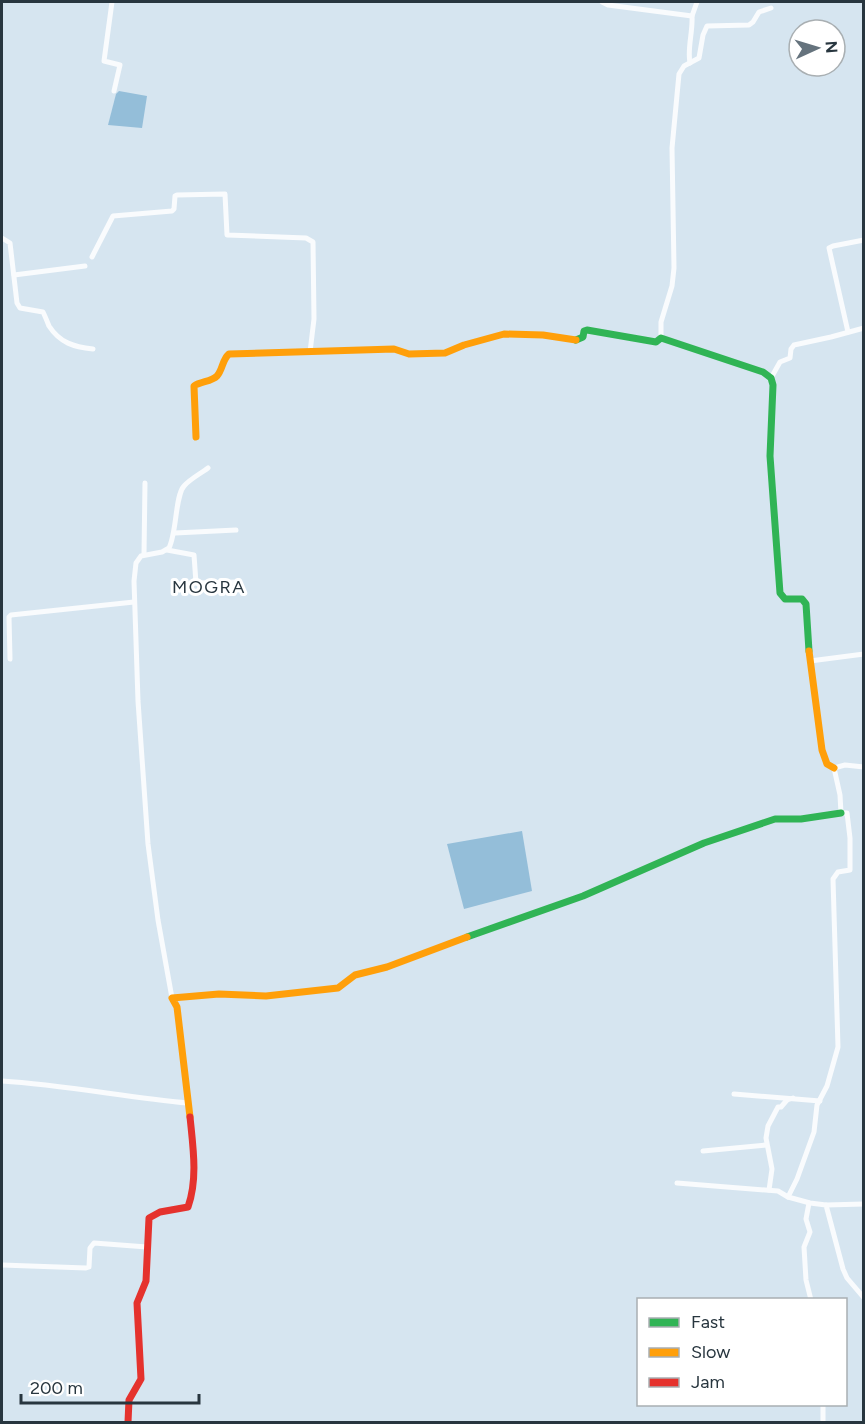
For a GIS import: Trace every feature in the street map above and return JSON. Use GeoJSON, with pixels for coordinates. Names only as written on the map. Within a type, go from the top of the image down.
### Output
{"type":"FeatureCollection","features":[{"type":"Feature","properties":{"kind":"street"},"geometry":{"type":"LineString","coordinates":[[112,2],[104,61],[120,65],[114,91]]}},
{"type":"Feature","properties":{"kind":"street"},"geometry":{"type":"LineString","coordinates":[[602,2],[608,5],[692,16]]}},
{"type":"Feature","properties":{"kind":"street"},"geometry":{"type":"LineString","coordinates":[[690,63],[688,52],[692,36],[692,16],[697,2]]}},
{"type":"Feature","properties":{"kind":"street"},"geometry":{"type":"LineString","coordinates":[[661,338],[661,322],[672,286],[674,268],[672,148],[679,74],[684,66],[699,58],[707,26],[749,25],[759,12],[771,8]]}},
{"type":"Feature","properties":{"kind":"street"},"geometry":{"type":"LineString","coordinates":[[92,256],[112,216],[172,211],[177,195],[225,194],[227,235],[306,238],[313,242],[314,319],[310,352]]}},
{"type":"Feature","properties":{"kind":"street"},"geometry":{"type":"LineString","coordinates":[[2,238],[10,243],[17,303],[20,308],[43,312],[51,328],[71,346],[93,349]]}},
{"type":"Feature","properties":{"kind":"street"},"geometry":{"type":"LineString","coordinates":[[848,332],[830,248],[864,240]]}},
{"type":"Feature","properties":{"kind":"street"},"geometry":{"type":"LineString","coordinates":[[15,275],[85,266]]}},
{"type":"Feature","properties":{"kind":"street"},"geometry":{"type":"LineString","coordinates":[[771,378],[780,362],[790,358],[794,345],[864,327]]}},
{"type":"Feature","properties":{"kind":"street"},"geometry":{"type":"LineString","coordinates":[[196,437],[194,386],[197,382],[218,376],[226,355],[394,349],[409,354],[445,353],[504,334],[578,340],[587,330],[656,342],[661,338]]}},
{"type":"Feature","properties":{"kind":"street"},"geometry":{"type":"LineString","coordinates":[[661,338],[764,372],[771,378],[773,385],[770,456],[780,593],[785,599],[802,600],[806,604],[810,661],[822,750],[827,764],[834,768],[845,765],[864,767]]}},
{"type":"Feature","properties":{"kind":"street"},"geometry":{"type":"LineString","coordinates":[[167,550],[175,533],[182,489],[208,468]]}},
{"type":"Feature","properties":{"kind":"street"},"geometry":{"type":"LineString","coordinates":[[144,554],[145,483]]}},
{"type":"Feature","properties":{"kind":"street"},"geometry":{"type":"LineString","coordinates":[[175,533],[236,530]]}},
{"type":"Feature","properties":{"kind":"street"},"geometry":{"type":"LineString","coordinates":[[128,1422],[129,1400],[141,1379],[137,1303],[146,1281],[150,1216],[191,1205],[194,1160],[178,1015],[172,998],[158,920],[148,844],[134,602],[136,563],[144,554],[167,550],[194,555],[196,584],[238,582]]}},
{"type":"Feature","properties":{"kind":"street"},"geometry":{"type":"LineString","coordinates":[[10,659],[9,617],[11,615],[134,602]]}},
{"type":"Feature","properties":{"kind":"street"},"geometry":{"type":"LineString","coordinates":[[810,661],[864,654]]}},
{"type":"Feature","properties":{"kind":"street"},"geometry":{"type":"LineString","coordinates":[[834,768],[841,813]]}},
{"type":"Feature","properties":{"kind":"street"},"geometry":{"type":"LineString","coordinates":[[172,998],[219,994],[267,996],[338,988],[355,975],[387,967],[583,896],[704,843],[775,819],[801,819],[847,813],[850,870],[838,872],[833,879],[838,1047],[826,1086],[817,1104],[814,1132],[788,1197]]}},
{"type":"Feature","properties":{"kind":"street"},"geometry":{"type":"LineString","coordinates":[[2,1081],[188,1103]]}},
{"type":"Feature","properties":{"kind":"street"},"geometry":{"type":"LineString","coordinates":[[734,1094],[820,1101]]}},
{"type":"Feature","properties":{"kind":"street"},"geometry":{"type":"LineString","coordinates":[[769,1190],[772,1168],[766,1145],[768,1126],[775,1112],[793,1098]]}},
{"type":"Feature","properties":{"kind":"street"},"geometry":{"type":"LineString","coordinates":[[703,1152],[766,1145]]}},
{"type":"Feature","properties":{"kind":"street"},"geometry":{"type":"LineString","coordinates":[[677,1183],[778,1191],[788,1197],[818,1205],[864,1204]]}},
{"type":"Feature","properties":{"kind":"street"},"geometry":{"type":"LineString","coordinates":[[809,1203],[806,1219],[810,1232],[804,1247],[806,1280],[811,1298]]}},
{"type":"Feature","properties":{"kind":"street"},"geometry":{"type":"LineString","coordinates":[[826,1205],[843,1269],[847,1278],[864,1298]]}},
{"type":"Feature","properties":{"kind":"street"},"geometry":{"type":"LineString","coordinates":[[2,1265],[86,1268],[89,1267],[90,1248],[94,1243],[147,1247]]}},
{"type":"Feature","properties":{"kind":"street"},"geometry":{"type":"LineString","coordinates":[[823,1406],[823,1422]]}},
{"type":"Feature","properties":{"kind":"water"},"geometry":{"type":"Polygon","coordinates":[[[119,91],[147,96],[142,128],[108,125],[116,94],[119,91]]]}},
{"type":"Feature","properties":{"kind":"water"},"geometry":{"type":"Polygon","coordinates":[[[522,831],[532,891],[464,909],[447,844],[522,831]]]}},
{"type":"Feature","properties":{"kind":"traffic: fast"},"geometry":{"type":"LineString","coordinates":[[576,340],[583,337],[584,331],[587,330],[656,342],[661,338],[763,372],[771,378],[773,385],[770,456],[780,593],[785,599],[802,599],[806,604],[809,651]]}},
{"type":"Feature","properties":{"kind":"traffic: fast"},"geometry":{"type":"LineString","coordinates":[[467,937],[583,896],[704,843],[775,819],[801,819],[841,813]]}},
{"type":"Feature","properties":{"kind":"traffic: slow"},"geometry":{"type":"LineString","coordinates":[[196,437],[194,386],[217,376],[229,354],[394,349],[409,354],[445,353],[504,334],[543,335],[576,340]]}},
{"type":"Feature","properties":{"kind":"traffic: slow"},"geometry":{"type":"LineString","coordinates":[[809,651],[822,750],[827,764],[834,768]]}},
{"type":"Feature","properties":{"kind":"traffic: slow"},"geometry":{"type":"LineString","coordinates":[[190,1117],[177,1007],[172,998],[219,994],[266,996],[338,988],[355,975],[387,967],[467,937]]}},
{"type":"Feature","properties":{"kind":"traffic: jam"},"geometry":{"type":"LineString","coordinates":[[128,1422],[129,1400],[141,1379],[137,1303],[146,1281],[149,1218],[160,1212],[188,1207],[194,1174],[190,1117]]}},
{"type":"Feature","properties":{"kind":"district","name":"MOGRA"},"geometry":{"type":"Point","coordinates":[209,587]}}]}
